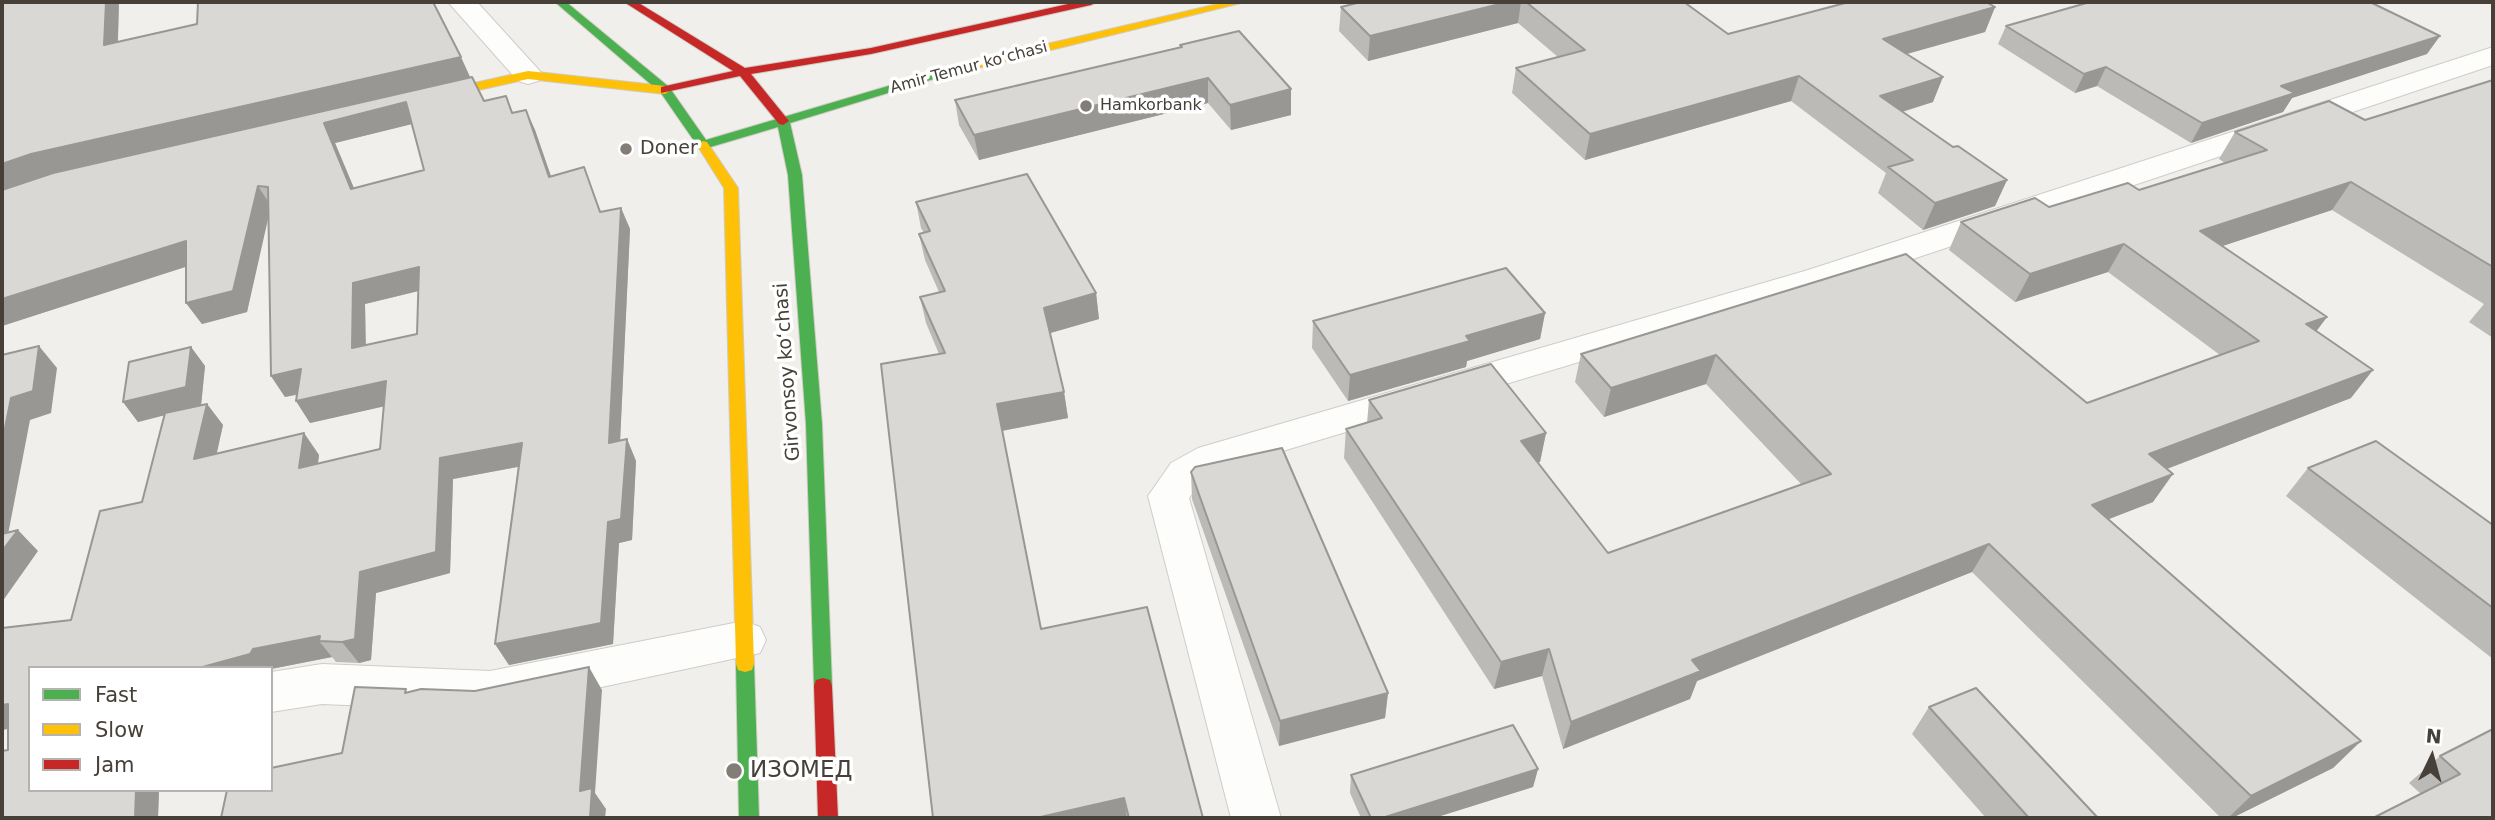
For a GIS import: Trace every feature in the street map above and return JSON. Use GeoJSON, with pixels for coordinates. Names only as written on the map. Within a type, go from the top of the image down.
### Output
{"type":"FeatureCollection","features":[{"type":"Feature","properties":{"kind":"main road"},"geometry":{"type":"LineString","coordinates":[[560,2],[665,90],[731,188],[749,818]]}},
{"type":"Feature","properties":{"kind":"main road","name":"Girvonsoy koʻchasi"},"geometry":{"type":"LineString","coordinates":[[630,2],[743,72],[783,121],[795,175],[814,424],[828,818]]}},
{"type":"Feature","properties":{"kind":"main road","name":"Amir Temur koʻchasi"},"geometry":{"type":"LineString","coordinates":[[409,102],[528,75],[665,90],[743,72],[871,51],[1091,2]]}},
{"type":"Feature","properties":{"kind":"main road","name":"Amir Temur koʻchasi"},"geometry":{"type":"LineString","coordinates":[[703,145],[936,74],[1239,2]]}},
{"type":"Feature","properties":{"kind":"street"},"geometry":{"type":"LineString","coordinates":[[462,2],[528,75]]}},
{"type":"Feature","properties":{"kind":"street"},"geometry":{"type":"LineString","coordinates":[[1256,818],[1168,496],[1185,474],[1212,458],[1820,278],[2493,56]]}},
{"type":"Feature","properties":{"kind":"street"},"geometry":{"type":"LineString","coordinates":[[273,692],[322,684],[490,691],[744,640]]}},
{"type":"Feature","properties":{"kind":"building"},"geometry":{"type":"Polygon","coordinates":[[[2,2],[106,2],[104,45],[197,24],[198,2],[433,2],[461,57],[31,154],[2,164],[2,2]]]}},
{"type":"Feature","properties":{"kind":"building"},"geometry":{"type":"Polygon","coordinates":[[[1361,2],[1508,2],[1370,36],[1341,7],[1361,2]]]}},
{"type":"Feature","properties":{"kind":"building"},"geometry":{"type":"Polygon","coordinates":[[[1526,2],[1684,2],[1728,34],[1849,2],[1986,2],[1995,7],[1883,39],[1943,77],[1880,96],[1953,147],[1958,146],[2007,180],[1935,203],[1888,167],[1913,160],[1799,76],[1590,134],[1516,68],[1585,50],[1526,2]]]}},
{"type":"Feature","properties":{"kind":"building"},"geometry":{"type":"Polygon","coordinates":[[[2090,2],[2370,2],[2440,36],[2281,86],[2295,93],[2202,123],[2106,67],[2084,74],[2006,26],[2090,2]]]}},
{"type":"Feature","properties":{"kind":"building"},"geometry":{"type":"Polygon","coordinates":[[[1239,31],[1291,89],[1230,105],[1208,78],[974,135],[955,100],[1182,47],[1180,45],[1239,31]]]}},
{"type":"Feature","properties":{"kind":"building"},"geometry":{"type":"Polygon","coordinates":[[[472,77],[484,101],[506,96],[512,113],[526,110],[549,177],[584,167],[600,212],[621,208],[609,443],[627,439],[621,519],[608,522],[601,623],[495,644],[522,443],[440,458],[436,552],[360,572],[355,639],[342,642],[319,641],[320,636],[253,649],[250,654],[206,666],[28,666],[28,792],[136,792],[135,818],[2,818],[2,751],[8,750],[8,704],[2,705],[2,628],[71,620],[100,511],[142,502],[165,413],[207,404],[194,459],[304,433],[299,468],[380,449],[386,381],[296,401],[301,369],[271,376],[268,187],[258,186],[233,291],[186,303],[186,241],[2,299],[2,190],[53,173],[472,77]],[[406,102],[324,123],[351,189],[424,170],[406,102]],[[419,267],[353,283],[352,348],[417,334],[419,267]]]}},
{"type":"Feature","properties":{"kind":"building"},"geometry":{"type":"Polygon","coordinates":[[[2493,80],[2493,267],[2351,182],[2200,231],[2327,317],[2306,324],[2373,370],[2149,454],[2173,474],[2092,505],[2361,741],[2251,796],[1989,544],[1692,660],[1701,671],[1571,722],[1549,649],[1501,662],[1346,429],[1382,418],[1369,400],[1491,364],[1546,433],[1521,441],[1608,553],[1831,474],[1716,355],[1611,388],[1581,354],[1906,254],[2087,403],[2259,341],[2124,244],[2030,274],[1961,222],[2035,198],[2049,207],[2128,183],[2139,190],[2267,150],[2235,132],[2329,101],[2365,120],[2493,80]]]}},
{"type":"Feature","properties":{"kind":"building"},"geometry":{"type":"Polygon","coordinates":[[[1027,174],[1096,293],[1044,308],[1064,392],[997,404],[1041,629],[1147,607],[1203,818],[1129,818],[1124,798],[1036,818],[933,818],[881,364],[945,353],[920,297],[945,291],[919,234],[930,231],[916,202],[1027,174]]]}},
{"type":"Feature","properties":{"kind":"building"},"geometry":{"type":"Polygon","coordinates":[[[1506,268],[1545,313],[1466,336],[1470,341],[1350,375],[1313,321],[1506,268]]]}},
{"type":"Feature","properties":{"kind":"building"},"geometry":{"type":"Polygon","coordinates":[[[39,346],[33,391],[11,398],[2,443],[2,355],[39,346]]]}},
{"type":"Feature","properties":{"kind":"building"},"geometry":{"type":"Polygon","coordinates":[[[191,347],[186,387],[123,402],[129,362],[191,347]]]}},
{"type":"Feature","properties":{"kind":"building"},"geometry":{"type":"Polygon","coordinates":[[[2376,441],[2493,525],[2493,608],[2308,468],[2376,441]]]}},
{"type":"Feature","properties":{"kind":"building"},"geometry":{"type":"Polygon","coordinates":[[[1282,448],[1388,693],[1280,721],[1191,472],[1195,467],[1282,448]]]}},
{"type":"Feature","properties":{"kind":"building"},"geometry":{"type":"Polygon","coordinates":[[[18,530],[2,551],[2,534],[18,530]]]}},
{"type":"Feature","properties":{"kind":"building"},"geometry":{"type":"Polygon","coordinates":[[[589,667],[580,791],[592,788],[590,818],[221,818],[227,792],[273,792],[273,768],[342,753],[355,687],[406,689],[405,693],[421,689],[475,691],[589,667]]]}},
{"type":"Feature","properties":{"kind":"building"},"geometry":{"type":"Polygon","coordinates":[[[1976,688],[2098,818],[2029,818],[1929,707],[1976,688]]]}},
{"type":"Feature","properties":{"kind":"building"},"geometry":{"type":"Polygon","coordinates":[[[1513,725],[1538,769],[1382,818],[1371,818],[1351,775],[1513,725]]]}},
{"type":"Feature","properties":{"kind":"building"},"geometry":{"type":"Polygon","coordinates":[[[2493,729],[2493,818],[2373,818],[2460,774],[2440,756],[2493,729]]]}},
{"type":"Feature","properties":{"kind":"traffic: fast"},"geometry":{"type":"LineString","coordinates":[[560,2],[665,90],[703,145],[970,66]]}},
{"type":"Feature","properties":{"kind":"traffic: fast"},"geometry":{"type":"LineString","coordinates":[[783,121],[795,175],[814,424],[823,686]]}},
{"type":"Feature","properties":{"kind":"traffic: fast"},"geometry":{"type":"LineString","coordinates":[[745,664],[749,818]]}},
{"type":"Feature","properties":{"kind":"traffic: slow"},"geometry":{"type":"LineString","coordinates":[[970,66],[1239,2]]}},
{"type":"Feature","properties":{"kind":"traffic: slow"},"geometry":{"type":"LineString","coordinates":[[425,98],[528,75],[665,90]]}},
{"type":"Feature","properties":{"kind":"traffic: slow"},"geometry":{"type":"LineString","coordinates":[[703,145],[731,188],[745,664]]}},
{"type":"Feature","properties":{"kind":"traffic: jam"},"geometry":{"type":"LineString","coordinates":[[630,2],[743,72],[783,121]]}},
{"type":"Feature","properties":{"kind":"traffic: jam"},"geometry":{"type":"LineString","coordinates":[[665,90],[743,72],[871,51],[1091,2]]}},
{"type":"Feature","properties":{"kind":"traffic: jam"},"geometry":{"type":"LineString","coordinates":[[823,686],[828,818]]}},
{"type":"Feature","properties":{"kind":"place","name":"Hamkorbank"},"geometry":{"type":"Point","coordinates":[1086,106]}},
{"type":"Feature","properties":{"kind":"place","name":"Doner"},"geometry":{"type":"Point","coordinates":[626,149]}},
{"type":"Feature","properties":{"kind":"place","name":"ИЗОМЕД"},"geometry":{"type":"Point","coordinates":[734,771]}}]}
